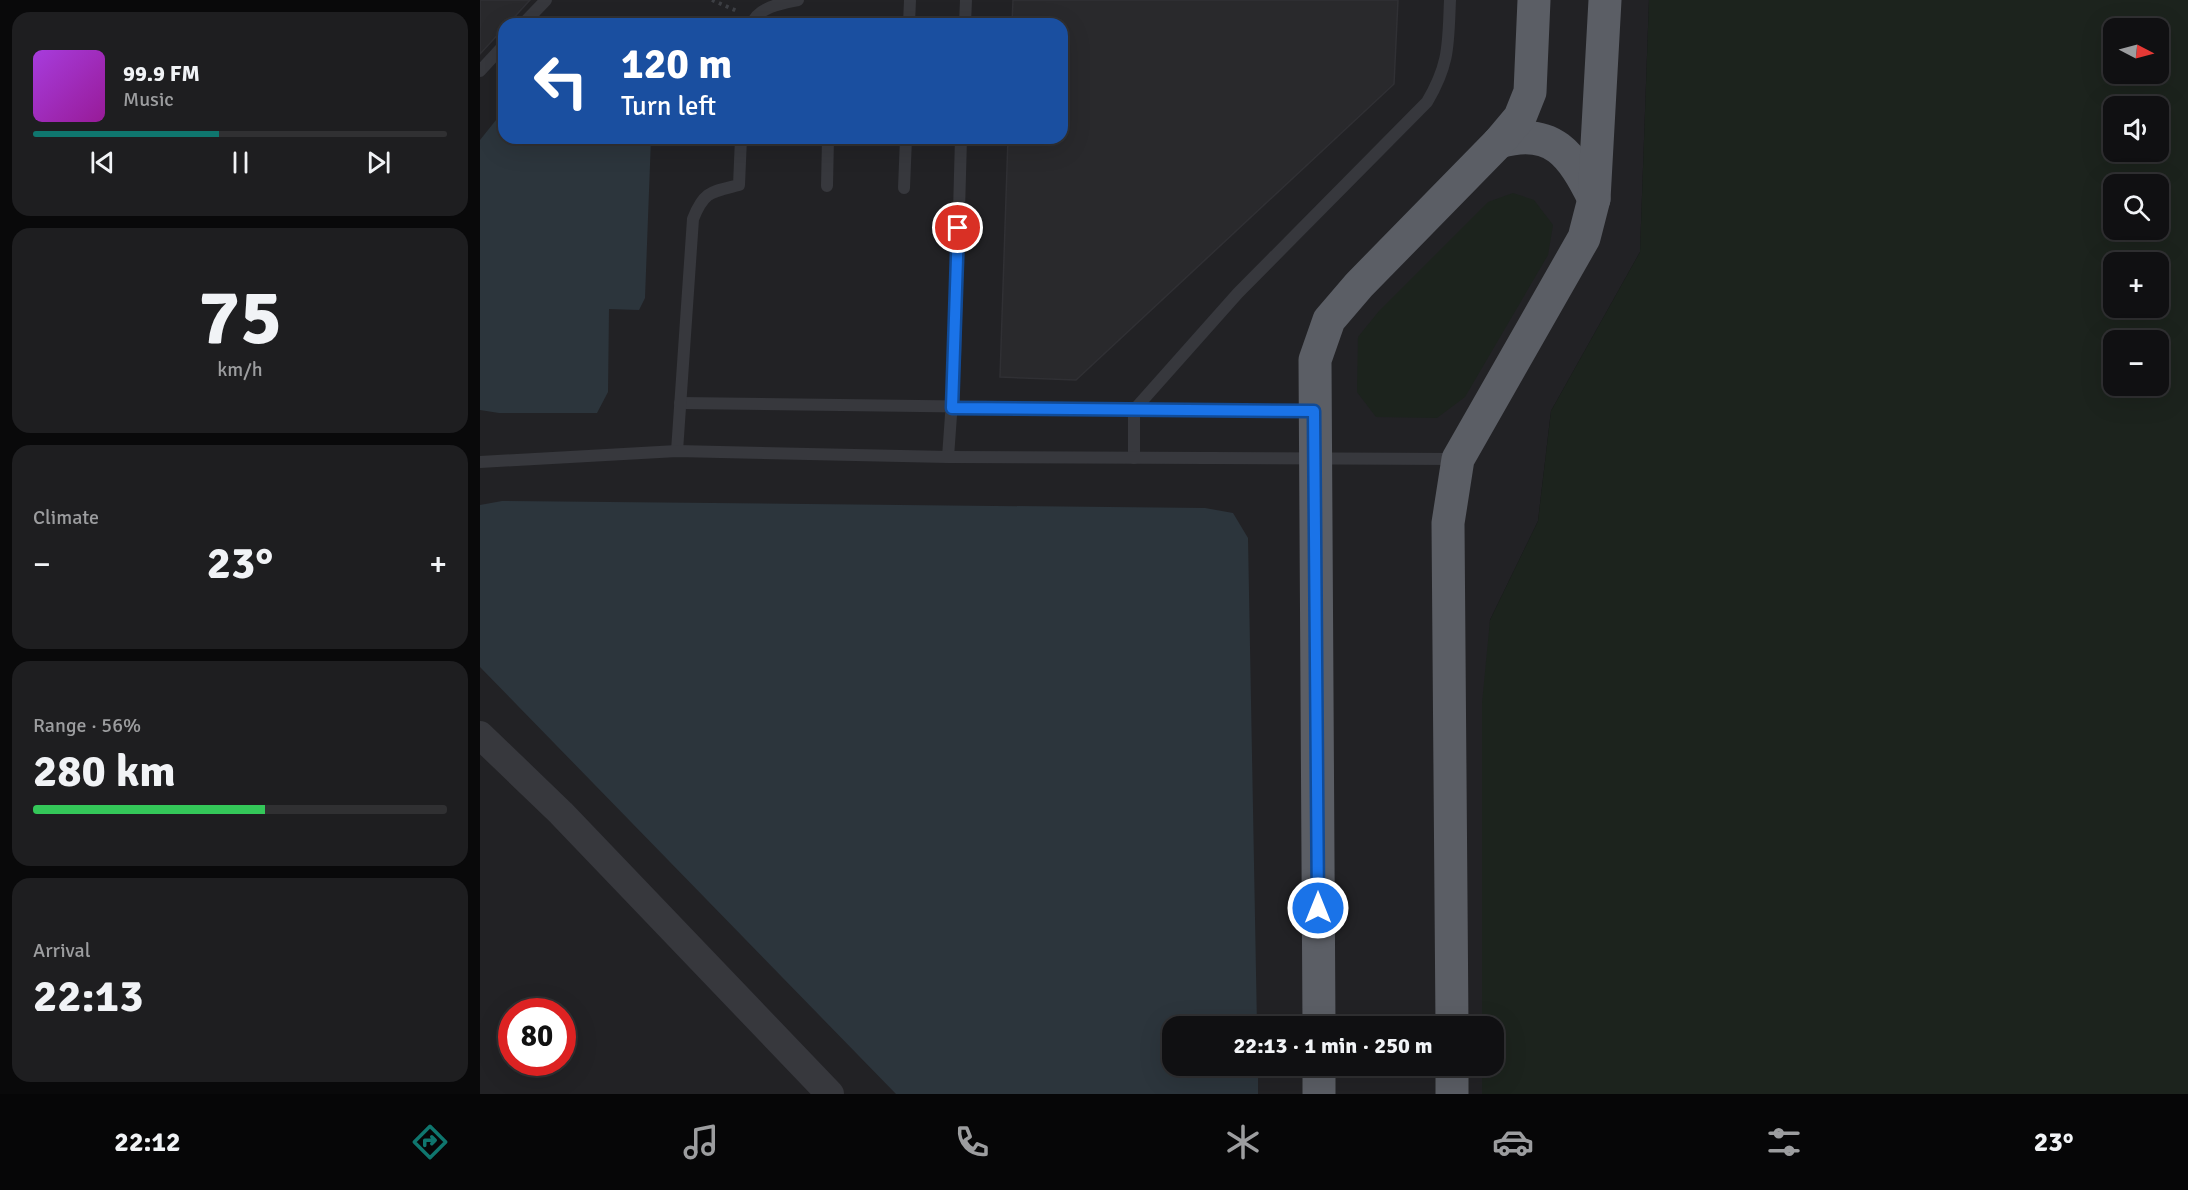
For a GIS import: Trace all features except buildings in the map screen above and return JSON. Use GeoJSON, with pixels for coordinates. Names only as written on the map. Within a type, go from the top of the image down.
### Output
{"type":"FeatureCollection","features":[{"type":"Feature","properties":{"kind":"highway"},"geometry":{"type":"LineString","coordinates":[[1319,1016],[1315,360],[1329,320],[1367,277],[1499,142],[1520,117],[1530,92],[1534,0]]}},
{"type":"Feature","properties":{"kind":"highway"},"geometry":{"type":"LineString","coordinates":[[1452,1016],[1448,524],[1458,459],[1584,238],[1594,199],[1605,0]]}},
{"type":"Feature","properties":{"kind":"highway"},"geometry":{"type":"LineString","coordinates":[[1499,142],[1528,136],[1547,140],[1563,150],[1574,162],[1594,199]]}},
{"type":"Feature","properties":{"kind":"highway"},"geometry":{"type":"LineString","coordinates":[[1319,1076],[1319,1094]]}},
{"type":"Feature","properties":{"kind":"highway"},"geometry":{"type":"LineString","coordinates":[[1452,1076],[1452,1094]]}},
{"type":"Feature","properties":{"kind":"street"},"geometry":{"type":"LineString","coordinates":[[480,735],[561,813],[830,1094]]}},
{"type":"Feature","properties":{"kind":"lane"},"geometry":{"type":"LineString","coordinates":[[530,18],[546,0]]}},
{"type":"Feature","properties":{"kind":"lane"},"geometry":{"type":"LineString","coordinates":[[758,18],[772,6],[798,0]]}},
{"type":"Feature","properties":{"kind":"lane"},"geometry":{"type":"LineString","coordinates":[[909,18],[910,0]]}},
{"type":"Feature","properties":{"kind":"lane"},"geometry":{"type":"LineString","coordinates":[[965,18],[966,0]]}},
{"type":"Feature","properties":{"kind":"lane"},"geometry":{"type":"LineString","coordinates":[[1134,458],[1134,410],[1238,293],[1427,102],[1441,78],[1448,51],[1450,0]]}},
{"type":"Feature","properties":{"kind":"lane"},"geometry":{"type":"LineString","coordinates":[[480,71],[498,52]]}},
{"type":"Feature","properties":{"kind":"lane"},"geometry":{"type":"LineString","coordinates":[[677,451],[693,219],[700,200],[713,191],[739,184],[741,144]]}},
{"type":"Feature","properties":{"kind":"lane"},"geometry":{"type":"LineString","coordinates":[[827,186],[828,144]]}},
{"type":"Feature","properties":{"kind":"lane"},"geometry":{"type":"LineString","coordinates":[[904,188],[906,144]]}},
{"type":"Feature","properties":{"kind":"lane"},"geometry":{"type":"LineString","coordinates":[[948,457],[952,408],[961,144]]}},
{"type":"Feature","properties":{"kind":"lane"},"geometry":{"type":"LineString","coordinates":[[680,403],[1314,411]]}},
{"type":"Feature","properties":{"kind":"lane"},"geometry":{"type":"LineString","coordinates":[[481,461],[677,451],[948,457],[1458,459]]}},
{"type":"Feature","properties":{"kind":"path"},"geometry":{"type":"LineString","coordinates":[[712,0],[746,18]]}},
{"type":"Feature","properties":{"kind":"shaded area"},"geometry":{"type":"Polygon","coordinates":[[[480,0],[1649,0],[1640,252],[1551,411],[1538,521],[1490,620],[1484,1016],[1162,1016],[1162,1076],[1484,1076],[1484,1094],[480,1094],[480,0]]]}},
{"type":"Feature","properties":{"kind":"shaded area"},"geometry":{"type":"Polygon","coordinates":[[[1649,0],[2188,0],[2188,1094],[1482,1094],[1482,1076],[1504,1076],[1504,1016],[1482,1016],[1482,703],[1490,620],[1538,521],[1551,411],[1640,252],[1649,0]]]}},
{"type":"Feature","properties":{"kind":"shaded area"},"geometry":{"type":"Polygon","coordinates":[[[498,118],[498,144],[651,144],[645,298],[639,310],[609,309],[608,392],[597,413],[499,413],[480,410],[480,140],[498,118]]]}},
{"type":"Feature","properties":{"kind":"shaded area"},"geometry":{"type":"Polygon","coordinates":[[[1513,193],[1534,200],[1553,225],[1548,255],[1465,397],[1437,418],[1376,417],[1357,392],[1358,337],[1379,311],[1488,202],[1513,193]]]}},
{"type":"Feature","properties":{"kind":"shaded area"},"geometry":{"type":"Polygon","coordinates":[[[502,501],[1205,508],[1233,513],[1248,538],[1257,1016],[1162,1016],[1162,1076],[1258,1076],[1258,1094],[896,1094],[480,667],[480,505],[502,501]]]}},
{"type":"Feature","properties":{"kind":"route"},"geometry":{"type":"LineString","coordinates":[[958,228],[952,408],[1314,411],[1318,908]]}}]}
